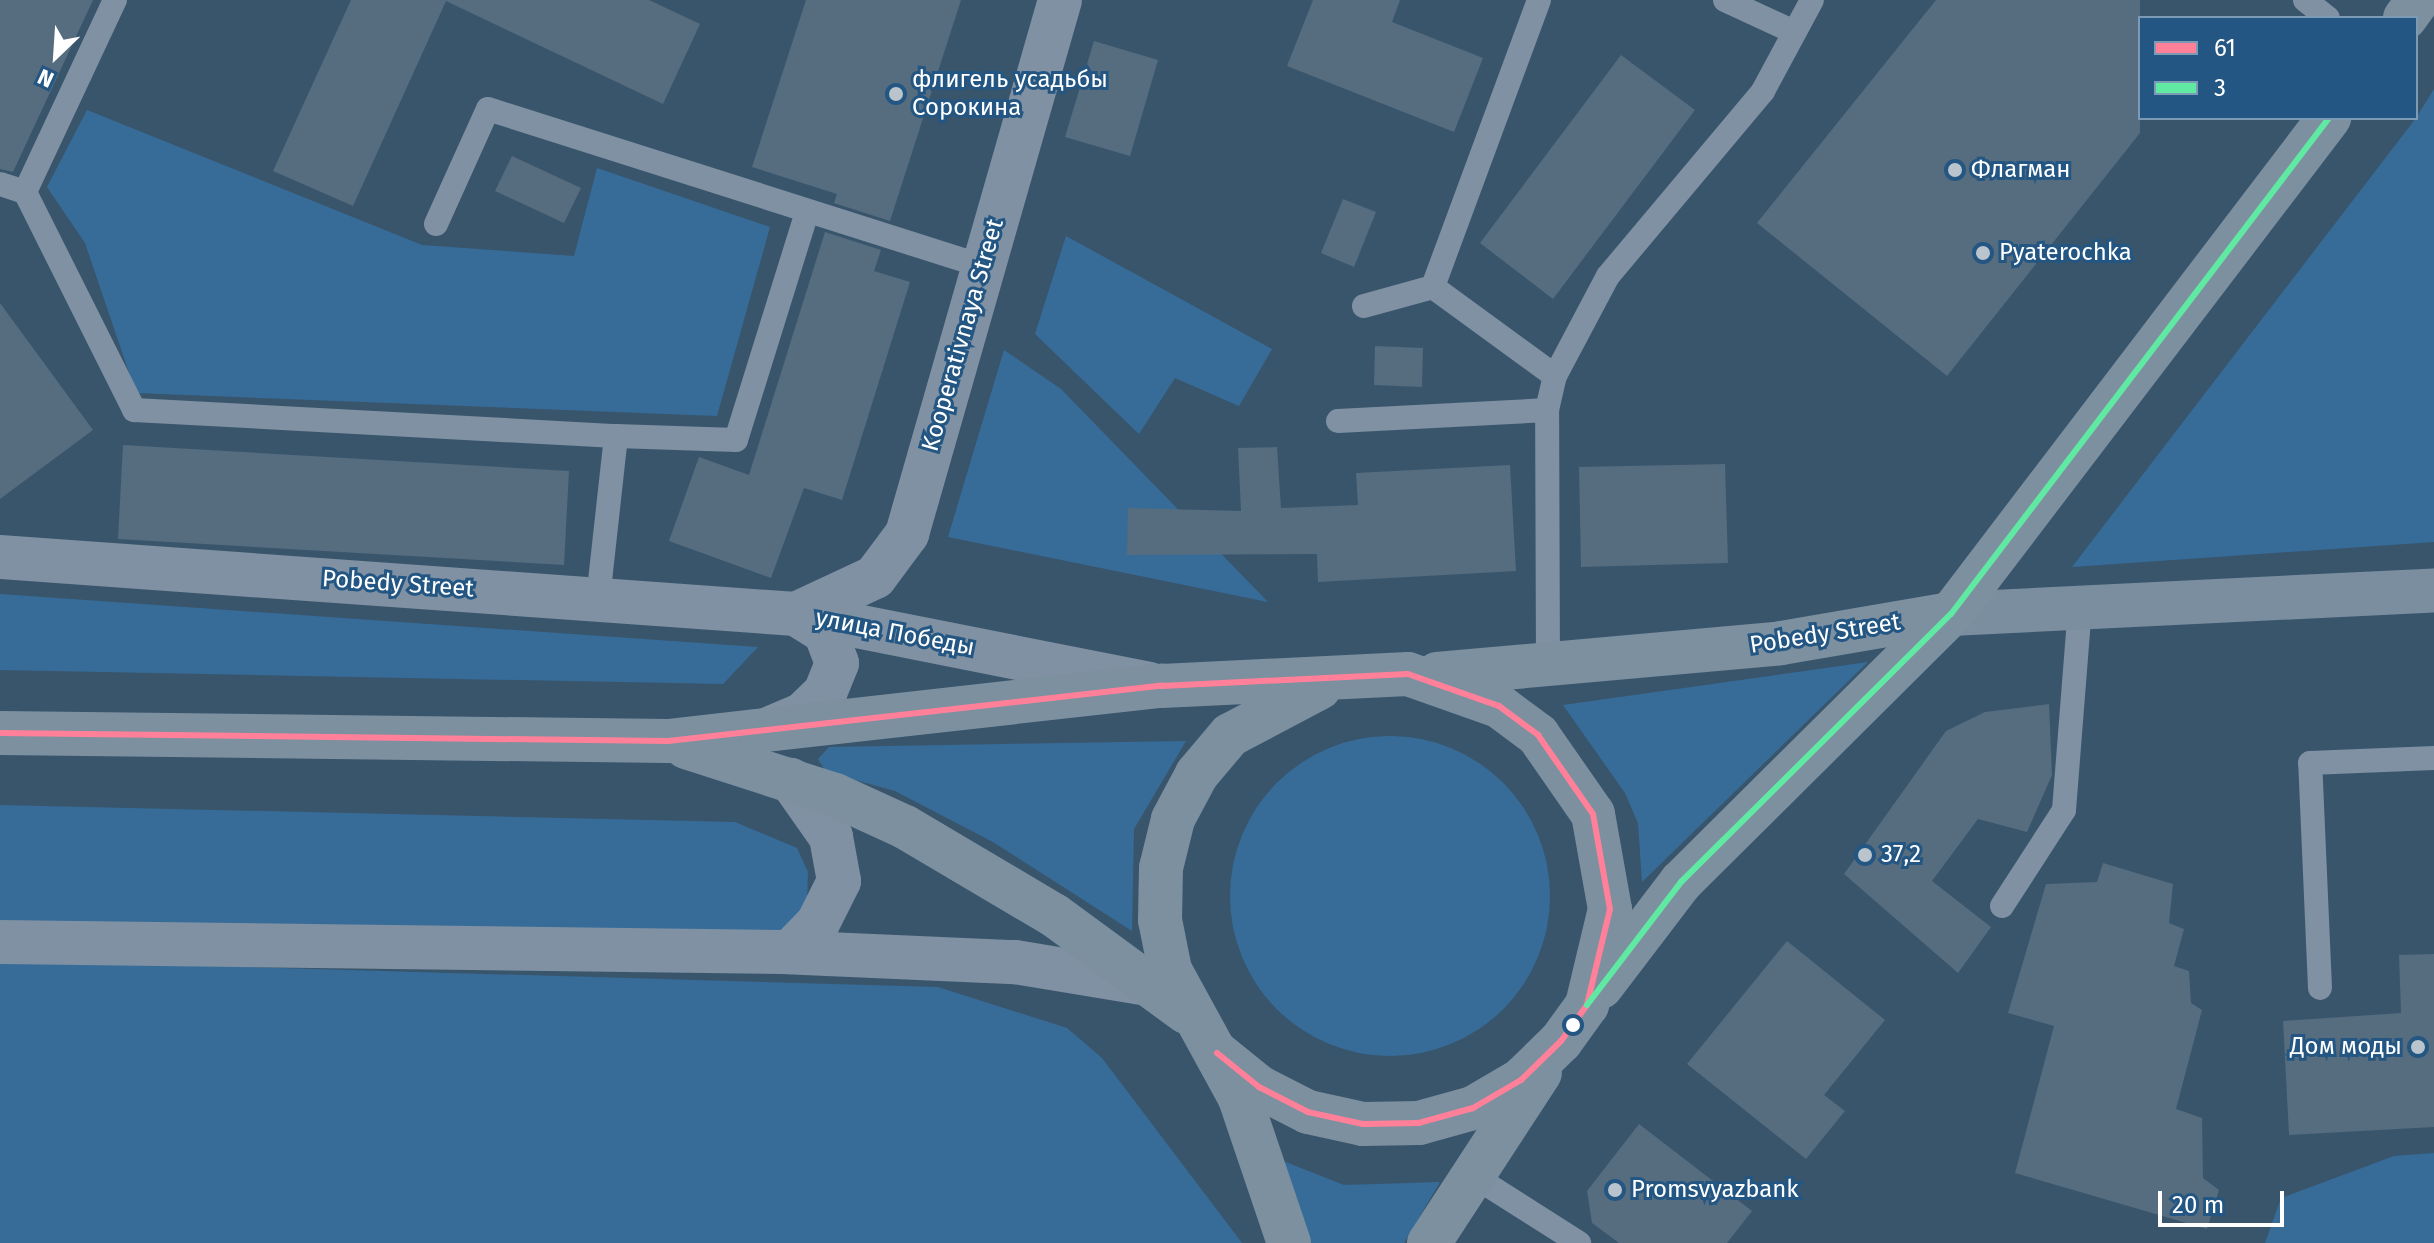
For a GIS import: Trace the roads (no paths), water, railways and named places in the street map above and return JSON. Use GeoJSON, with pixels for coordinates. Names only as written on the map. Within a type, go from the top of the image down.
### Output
{"type":"FeatureCollection","features":[{"type":"Feature","properties":{"kind":"main road"},"geometry":{"type":"LineString","coordinates":[[1429,1243],[1561,1041],[1681,882],[1951,614],[2327,120]]}},
{"type":"Feature","properties":{"kind":"main road","name":"Pobedy Street"},"geometry":{"type":"LineString","coordinates":[[668,741],[1162,686],[1548,667],[1781,643],[1951,614],[2080,605],[2434,590]]}},
{"type":"Feature","properties":{"kind":"main road"},"geometry":{"type":"LineString","coordinates":[[1289,1243],[1262,1151],[1217,1053],[1191,1016],[1170,970],[1160,920],[1173,819],[1197,774],[1230,735],[1269,708],[1388,675],[1499,706],[1538,735],[1593,814],[1610,909],[1587,1005]]}},
{"type":"Feature","properties":{"kind":"main road"},"geometry":{"type":"LineString","coordinates":[[0,733],[668,741],[791,780],[971,864],[1154,985],[1191,1016]]}},
{"type":"Feature","properties":{"kind":"main road"},"geometry":{"type":"LineString","coordinates":[[1217,1053],[1259,1087],[1308,1112],[1363,1124],[1419,1123],[1473,1108],[1521,1080],[1561,1041]]}},
{"type":"Feature","properties":{"kind":"street","name":"Kooperativnaya Street"},"geometry":{"type":"LineString","coordinates":[[796,614],[875,577],[907,534],[1060,0]]}},
{"type":"Feature","properties":{"kind":"street","name":"Pobedy Street"},"geometry":{"type":"LineString","coordinates":[[0,557],[796,614]]}},
{"type":"Feature","properties":{"kind":"street","name":"улица Победы"},"geometry":{"type":"LineString","coordinates":[[796,614],[1162,686]]}},
{"type":"Feature","properties":{"kind":"street","name":"улица Победы"},"geometry":{"type":"LineString","coordinates":[[766,730],[802,715],[825,693],[837,663],[825,632],[796,614]]}},
{"type":"Feature","properties":{"kind":"street"},"geometry":{"type":"LineString","coordinates":[[790,952],[818,923],[839,881],[831,837],[791,780]]}},
{"type":"Feature","properties":{"kind":"street"},"geometry":{"type":"LineString","coordinates":[[0,942],[790,952],[1015,962],[1154,985]]}},
{"type":"Feature","properties":{"kind":"lane"},"geometry":{"type":"LineString","coordinates":[[25,192],[115,0]]}},
{"type":"Feature","properties":{"kind":"lane"},"geometry":{"type":"LineString","coordinates":[[1433,287],[1539,0]]}},
{"type":"Feature","properties":{"kind":"lane"},"geometry":{"type":"LineString","coordinates":[[1725,0],[1790,30]]}},
{"type":"Feature","properties":{"kind":"lane"},"geometry":{"type":"LineString","coordinates":[[1548,667],[1547,410],[1555,376],[1608,276],[1763,91],[1790,30],[1812,0]]}},
{"type":"Feature","properties":{"kind":"lane"},"geometry":{"type":"LineString","coordinates":[[2305,0],[2325,16]]}},
{"type":"Feature","properties":{"kind":"lane"},"geometry":{"type":"LineString","coordinates":[[436,224],[488,109],[982,266]]}},
{"type":"Feature","properties":{"kind":"lane"},"geometry":{"type":"LineString","coordinates":[[0,184],[25,192],[134,410],[616,436],[736,440],[807,212]]}},
{"type":"Feature","properties":{"kind":"lane"},"geometry":{"type":"LineString","coordinates":[[1364,306],[1433,287]]}},
{"type":"Feature","properties":{"kind":"lane"},"geometry":{"type":"LineString","coordinates":[[1433,287],[1555,376]]}},
{"type":"Feature","properties":{"kind":"lane"},"geometry":{"type":"LineString","coordinates":[[1338,421],[1547,410]]}},
{"type":"Feature","properties":{"kind":"lane"},"geometry":{"type":"LineString","coordinates":[[598,598],[616,436]]}},
{"type":"Feature","properties":{"kind":"lane"},"geometry":{"type":"LineString","coordinates":[[2002,906],[2064,810],[2080,605]]}},
{"type":"Feature","properties":{"kind":"lane"},"geometry":{"type":"LineString","coordinates":[[2320,988],[2310,763],[2434,758]]}},
{"type":"Feature","properties":{"kind":"lane"},"geometry":{"type":"LineString","coordinates":[[1472,1175],[1579,1243]]}},
{"type":"Feature","properties":{"kind":"place","name":"флигель усадьбы Сорокина"},"geometry":{"type":"Point","coordinates":[896,94]}},
{"type":"Feature","properties":{"kind":"place","name":"Флагман"},"geometry":{"type":"Point","coordinates":[1955,170]}},
{"type":"Feature","properties":{"kind":"place","name":"Pyaterochka"},"geometry":{"type":"Point","coordinates":[1983,253]}},
{"type":"Feature","properties":{"kind":"place","name":"37,2"},"geometry":{"type":"Point","coordinates":[1865,855]}},
{"type":"Feature","properties":{"kind":"place","name":"Дом моды"},"geometry":{"type":"Point","coordinates":[2418,1047]}},
{"type":"Feature","properties":{"kind":"place","name":"Promsvyazbank"},"geometry":{"type":"Point","coordinates":[1615,1190]}}]}
